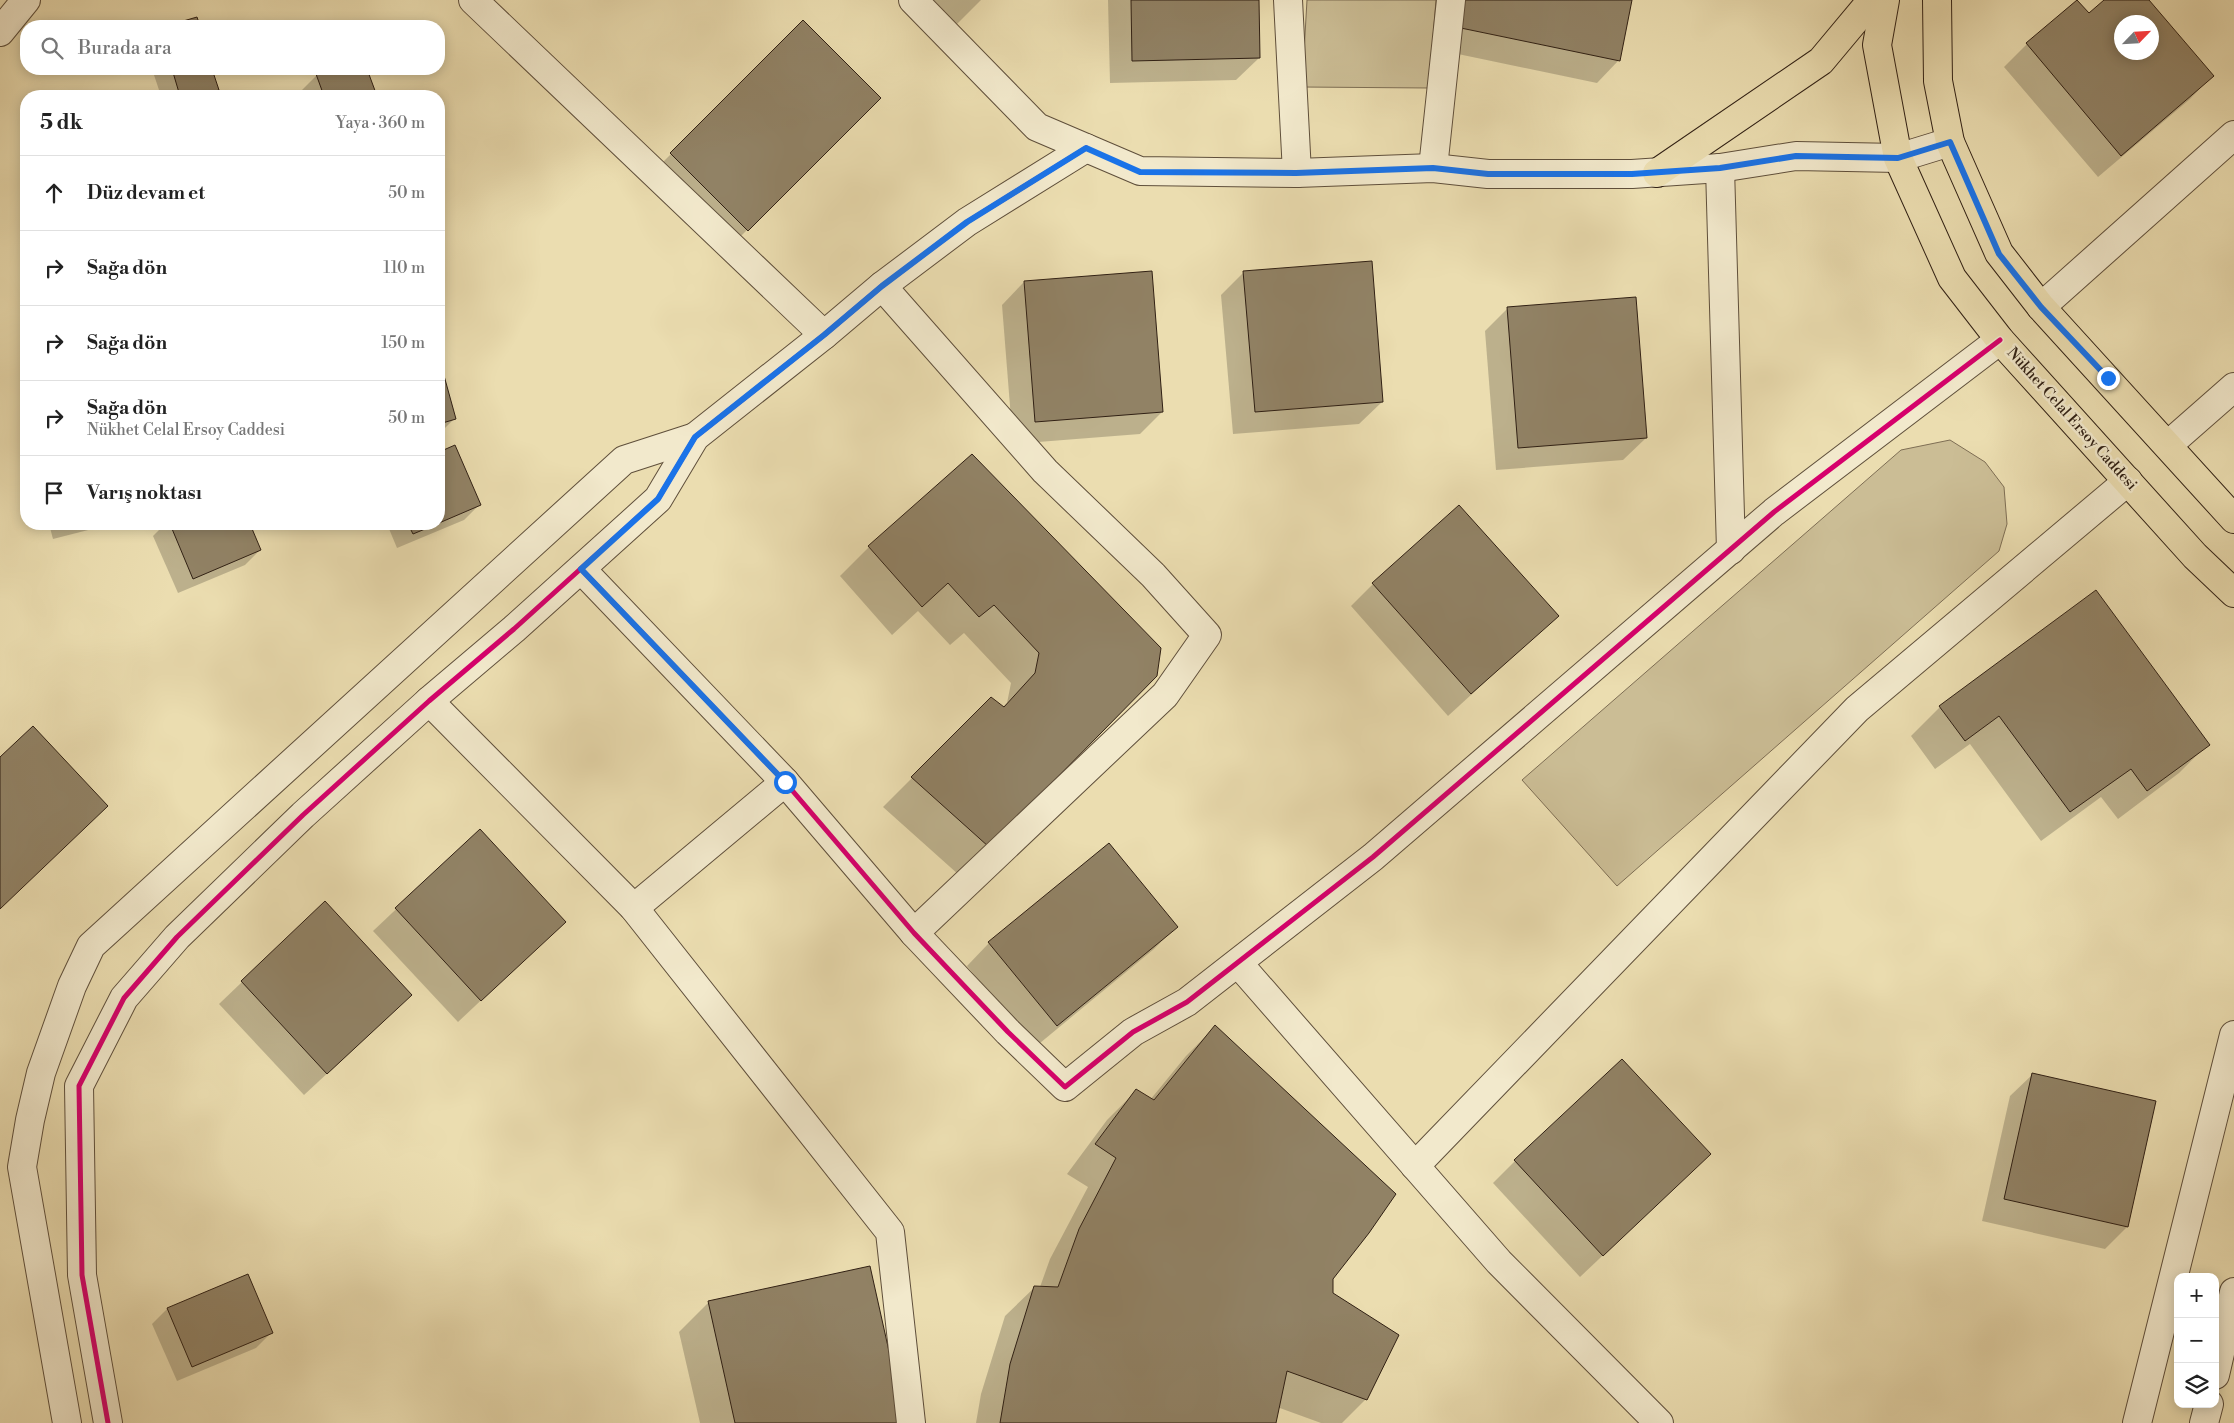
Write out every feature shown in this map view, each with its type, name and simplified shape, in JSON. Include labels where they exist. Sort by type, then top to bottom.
[{"type":"main road","points":[[1657,173],[1821,61],[1872,0]]},
{"type":"main road","name":"Nükhet Celal Ersoy Caddesi","points":[[1885,0],[1876,45],[1898,158],[1952,278],[2000,340],[2195,556],[2234,593]]},
{"type":"main road","points":[[1937,0],[1938,81],[1950,142],[1999,254],[2041,307],[2234,519]]},
{"type":"street","points":[[0,32],[26,0]]},
{"type":"street","points":[[473,0],[824,335]]},
{"type":"street","points":[[913,0],[1037,127],[1140,172],[1296,173],[1433,168],[1488,174],[1657,173],[1720,168],[1796,156],[1898,158],[1950,142]]},
{"type":"street","points":[[1288,0],[1296,173]]},
{"type":"street","points":[[1433,168],[1451,0]]},
{"type":"street","points":[[2041,307],[2234,135]]},
{"type":"street","points":[[67,1423],[22,1167],[41,1073],[69,995],[91,946],[624,460],[695,437],[824,335],[882,286],[967,222],[1086,148]]},
{"type":"street","points":[[1720,168],[1731,550]]},
{"type":"street","points":[[882,286],[1045,471],[1153,575],[1207,635],[1165,695],[914,933]]},
{"type":"street","points":[[581,569],[785,782],[914,933],[1008,1032],[1065,1087],[1133,1032],[1187,1002],[1373,856],[1774,512],[2000,340]]},
{"type":"street","points":[[2168,446],[2234,387]]},
{"type":"street","points":[[108,1423],[82,1275],[79,1086],[124,998],[177,937],[303,815],[658,499],[695,437]]},
{"type":"street","points":[[1415,1166],[1857,708],[2128,481]]},
{"type":"street","points":[[429,701],[634,908],[890,1232],[910,1423]]},
{"type":"street","points":[[634,908],[785,782]]},
{"type":"street","points":[[1238,963],[1499,1262],[1659,1423]]},
{"type":"street","points":[[2136,1423],[2234,1035]]},
{"type":"street","points":[[2218,1363],[2231,1320],[2234,1292]]},
{"type":"street","points":[[2204,1423],[2208,1408]]},
{"type":"shaded area","points":[[1307,0],[1436,0],[1429,88],[1302,87]]},
{"type":"shaded area","points":[[1950,440],[1985,462],[2004,487],[2007,524],[1999,551],[1617,886],[1522,780],[1901,450]]},
{"type":"building","points":[[1131,0],[1259,0],[1260,58],[1132,61]]},
{"type":"building","points":[[1461,0],[1632,0],[1620,61],[1456,27]]},
{"type":"building","points":[[2077,0],[2089,13],[2104,0],[2149,0],[2214,76],[2121,156],[2026,43]]},
{"type":"building","points":[[197,17],[198,20],[187,20]]},
{"type":"building","points":[[803,20],[881,98],[748,231],[670,153]]},
{"type":"building","points":[[174,75],[214,75],[219,90],[178,90]]},
{"type":"building","points":[[316,75],[369,75],[375,90],[322,90]]},
{"type":"building","points":[[1372,261],[1383,402],[1255,412],[1243,271]]},
{"type":"building","points":[[1152,271],[1163,412],[1035,422],[1024,281]]},
{"type":"building","points":[[1636,297],[1647,438],[1518,448],[1507,307]]},
{"type":"building","points":[[445,379],[456,419],[445,422]]},
{"type":"building","points":[[455,445],[481,505],[445,520],[445,449]]},
{"type":"building","points":[[972,454],[1161,648],[1157,676],[989,847],[911,777],[991,697],[1004,707],[1035,673],[1039,653],[994,605],[979,617],[948,583],[922,607],[868,546]]},
{"type":"building","points":[[1459,505],[1559,616],[1471,694],[1372,583]]},
{"type":"building","points":[[173,530],[253,530],[261,550],[193,579]]},
{"type":"building","points":[[411,530],[423,530],[413,534]]},
{"type":"building","points":[[2096,590],[2210,745],[2147,791],[2131,769],[2070,812],[1999,716],[1965,741],[1939,706]]},
{"type":"building","points":[[33,726],[108,806],[0,909],[0,757]]},
{"type":"building","points":[[480,829],[566,922],[481,1001],[395,908]]},
{"type":"building","points":[[1109,843],[1178,927],[1057,1026],[988,942]]},
{"type":"building","points":[[325,901],[412,995],[327,1074],[241,981]]},
{"type":"building","points":[[1215,1025],[1396,1194],[1369,1233],[1333,1279],[1333,1293],[1399,1335],[1367,1400],[1287,1371],[1276,1423],[1000,1423],[1010,1364],[1034,1286],[1058,1287],[1079,1229],[1116,1158],[1095,1144],[1136,1089],[1154,1100]]},
{"type":"building","points":[[1622,1059],[1711,1154],[1603,1256],[1514,1160]]},
{"type":"building","points":[[2032,1073],[2156,1101],[2128,1227],[2004,1199]]},
{"type":"building","points":[[870,1266],[905,1423],[735,1423],[708,1301]]},
{"type":"building","points":[[248,1274],[273,1333],[192,1367],[167,1308]]},
{"type":"cycle path","points":[[108,1423],[82,1275],[79,1086],[124,998],[177,937],[303,815],[658,499],[695,437],[824,335],[882,286],[967,222],[1086,148]]},
{"type":"cycle path","points":[[581,569],[785,782],[914,933],[1008,1032],[1065,1087],[1133,1032],[1187,1002],[1373,857],[1774,512],[2000,340]]},
{"type":"route","points":[[785,782],[581,569],[658,499],[695,437],[824,335],[882,286],[967,222],[1086,148],[1140,172],[1296,173],[1433,168],[1488,174],[1632,174],[1720,168],[1796,156],[1898,158],[1950,142],[1999,254],[2041,307],[2108,378]]}]
